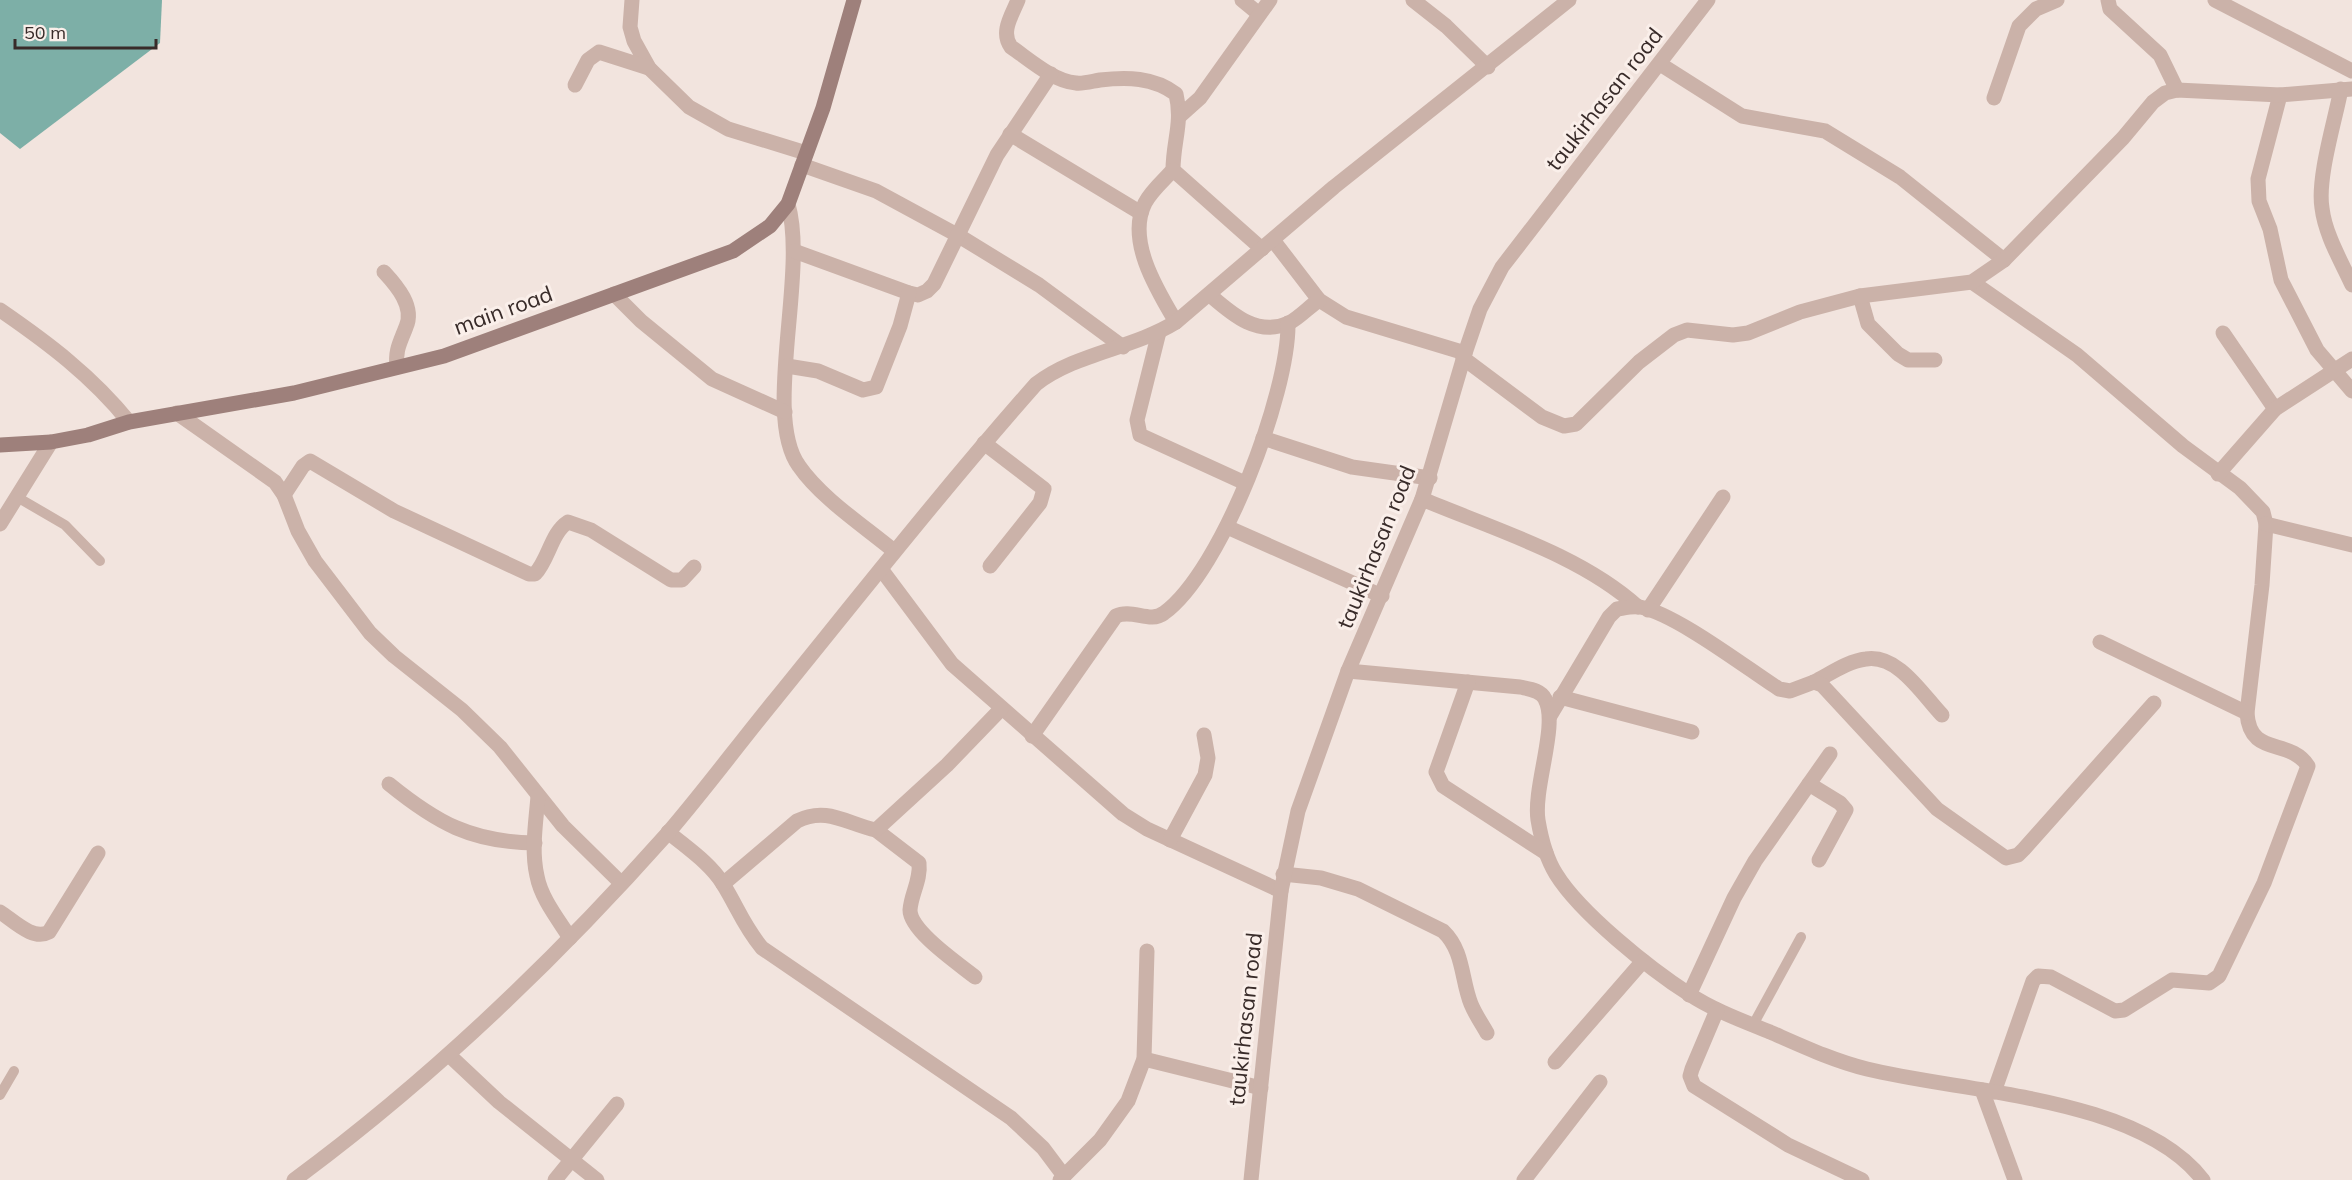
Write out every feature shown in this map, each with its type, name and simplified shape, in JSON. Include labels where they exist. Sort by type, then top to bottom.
[{"type":"main road","name":"main road","points":[[0,445],[51,442],[87,435],[129,422],[294,393],[444,356],[733,251],[770,226],[788,204],[823,108],[854,0]]},
{"type":"street","points":[[632,0],[630,27],[634,41],[649,68],[689,107],[708,120],[728,129],[876,191],[959,236],[1039,285],[1123,347]]},
{"type":"street","points":[[1018,0],[1006,30],[1006,41],[1011,47],[1051,74],[1076,83],[1117,78],[1139,79],[1164,85],[1176,94],[1181,115],[1173,154],[1173,170],[1146,201],[1141,213],[1139,236],[1155,286],[1176,322]]},
{"type":"street","points":[[1242,0],[1259,14]]},
{"type":"street","points":[[1181,115],[1200,98],[1270,0]]},
{"type":"street","points":[[1413,0],[1446,26],[1488,67]]},
{"type":"street","points":[[294,1180],[357,1134],[474,1034],[570,938],[668,832],[894,551],[1036,384],[1055,369],[1123,347],[1176,322],[1334,188],[1569,0]]},
{"type":"street","name":"taukirhasan road","points":[[1251,1180],[1283,874],[1298,811],[1348,671],[1382,596],[1430,478],[1464,356],[1480,309],[1502,267],[1708,0]]},
{"type":"street","points":[[1994,98],[2019,26],[2036,9],[2057,0]]},
{"type":"street","points":[[2108,0],[2110,9],[2160,55],[2177,90]]},
{"type":"street","points":[[2215,0],[2352,71]]},
{"type":"street","points":[[574,85],[588,60],[599,52],[649,68]]},
{"type":"street","points":[[1660,64],[1742,116],[1825,131],[1900,177],[2004,260]]},
{"type":"street","points":[[795,251],[909,293],[918,295],[934,284],[997,155],[1051,74]]},
{"type":"street","points":[[1173,170],[1268,245],[1319,300],[1346,317],[1464,356],[1542,417],[1564,426],[1575,424],[1639,362],[1674,335],[1688,330],[1733,335],[1748,333],[1800,312],[1860,296],[1972,282],[2004,260],[2123,138],[2153,102],[2165,93],[2177,90],[2280,94],[2346,89],[2321,190],[2322,208],[2334,247],[2352,285]]},
{"type":"street","points":[[2280,94],[2258,179],[2259,201],[2271,229],[2276,265],[2281,280],[2317,350],[2333,372],[2352,391]]},
{"type":"street","points":[[1010,134],[1141,213]]},
{"type":"street","points":[[788,204],[795,251],[785,412],[790,449],[799,466],[819,488],[894,551]]},
{"type":"street","points":[[384,272],[399,288],[407,308],[408,324],[396,345],[397,368]]},
{"type":"street","points":[[1972,282],[2077,355],[2182,446],[2240,488],[2263,512],[2266,524],[2247,713],[2248,728],[2256,740],[2302,757],[2308,766],[2264,883],[2219,976],[2209,983],[2172,980],[2124,1010],[2115,1011],[2051,977],[2038,976],[2033,981],[1988,1091],[2015,1180]]},
{"type":"street","points":[[787,366],[818,371],[863,390],[876,387],[900,326],[909,293]]},
{"type":"street","points":[[614,294],[641,321],[712,379],[785,412]]},
{"type":"street","points":[[1210,295],[1237,318],[1254,326],[1288,323],[1319,300]]},
{"type":"street","points":[[1860,296],[1868,324],[1898,354],[1908,360],[1935,360]]},
{"type":"street","points":[[0,310],[52,346],[102,388],[129,422]]},
{"type":"street","points":[[1032,736],[1116,616],[1125,612],[1152,617],[1163,614],[1195,580],[1215,551],[1263,438],[1282,379],[1288,345],[1288,323]]},
{"type":"street","points":[[1159,332],[1137,420],[1140,435],[1245,483]]},
{"type":"street","points":[[2223,333],[2275,409]]},
{"type":"street","points":[[2218,474],[2275,409],[2352,359]]},
{"type":"street","points":[[177,413],[274,482],[284,495],[298,531],[315,561],[370,633],[394,656],[462,710],[500,747],[563,826],[621,883]]},
{"type":"street","points":[[1263,438],[1352,467],[1430,478]]},
{"type":"street","points":[[0,524],[51,442]]},
{"type":"street","points":[[984,443],[1044,489],[1040,503],[990,566]]},
{"type":"street","points":[[284,495],[303,466],[310,461],[394,511],[528,574],[535,574],[542,567],[560,526],[568,522],[591,530],[671,580],[682,580],[694,567]]},
{"type":"street","points":[[1643,608],[1723,496]]},
{"type":"street","points":[[1422,499],[1587,569],[1614,585],[1643,608],[1692,632],[1779,689],[1790,691],[1858,661],[1879,659],[1901,671],[1942,715]]},
{"type":"street","points":[[2266,524],[2352,545]]},
{"type":"street","points":[[1227,527],[1382,596]]},
{"type":"street","points":[[881,569],[952,664],[1123,814],[1170,840],[1281,891]]},
{"type":"street","points":[[1643,608],[1617,609],[1609,618],[1550,716],[1539,786],[1538,819],[1546,853],[1556,874],[1578,902],[1643,961],[1689,995],[1717,1010],[1826,1056],[1867,1069],[1988,1091],[2092,1114],[2143,1133],[2165,1145],[2195,1170],[2203,1180]]},
{"type":"street","points":[[2100,642],[2247,713]]},
{"type":"street","points":[[1348,671],[1520,687],[1538,692],[1545,697],[1550,716]]},
{"type":"street","points":[[1468,682],[1436,772],[1443,786],[1546,853]]},
{"type":"street","points":[[1814,682],[1822,685],[1937,809],[2006,858],[2018,855],[2024,849],[2154,703]]},
{"type":"street","points":[[1560,697],[1692,732]]},
{"type":"street","points":[[876,830],[947,765],[1001,709]]},
{"type":"street","points":[[1170,840],[1205,775],[1208,758],[1204,735]]},
{"type":"street","points":[[1689,995],[1734,898],[1755,861],[1830,754]]},
{"type":"street","points":[[389,784],[434,819],[457,829],[507,842],[535,843]]},
{"type":"street","points":[[1809,784],[1840,803],[1846,810],[1820,860]]},
{"type":"street","points":[[538,796],[535,843],[537,877],[548,903],[570,938]]},
{"type":"street","points":[[723,884],[796,821],[810,814],[838,816],[876,830],[919,863],[919,876],[910,909],[914,923],[975,977]]},
{"type":"street","points":[[668,832],[712,871],[723,884],[745,927],[762,948],[1011,1118],[1043,1148],[1062,1178],[1100,1140],[1128,1101],[1144,1059],[1147,951]]},
{"type":"street","points":[[0,912],[35,935],[43,936],[50,932],[98,853]]},
{"type":"street","points":[[1283,874],[1321,878],[1358,889],[1443,931],[1458,951],[1471,1004],[1487,1033]]},
{"type":"street","points":[[1555,1062],[1581,1029],[1643,961]]},
{"type":"street","points":[[1717,1010],[1692,1069],[1690,1076],[1694,1086],[1788,1145],[1862,1180]]},
{"type":"street","points":[[449,1055],[499,1102],[597,1180]]},
{"type":"street","points":[[1144,1059],[1261,1088]]},
{"type":"street","points":[[1524,1180],[1600,1082]]},
{"type":"street","points":[[555,1180],[617,1104]]},
{"type":"lane","points":[[16,497],[65,525],[100,561]]},
{"type":"lane","points":[[1754,1025],[1801,937]]},
{"type":"lane","points":[[0,1095],[14,1071]]},
{"type":"water","points":[[0,0],[162,0],[160,43],[20,149],[0,133]]}]
